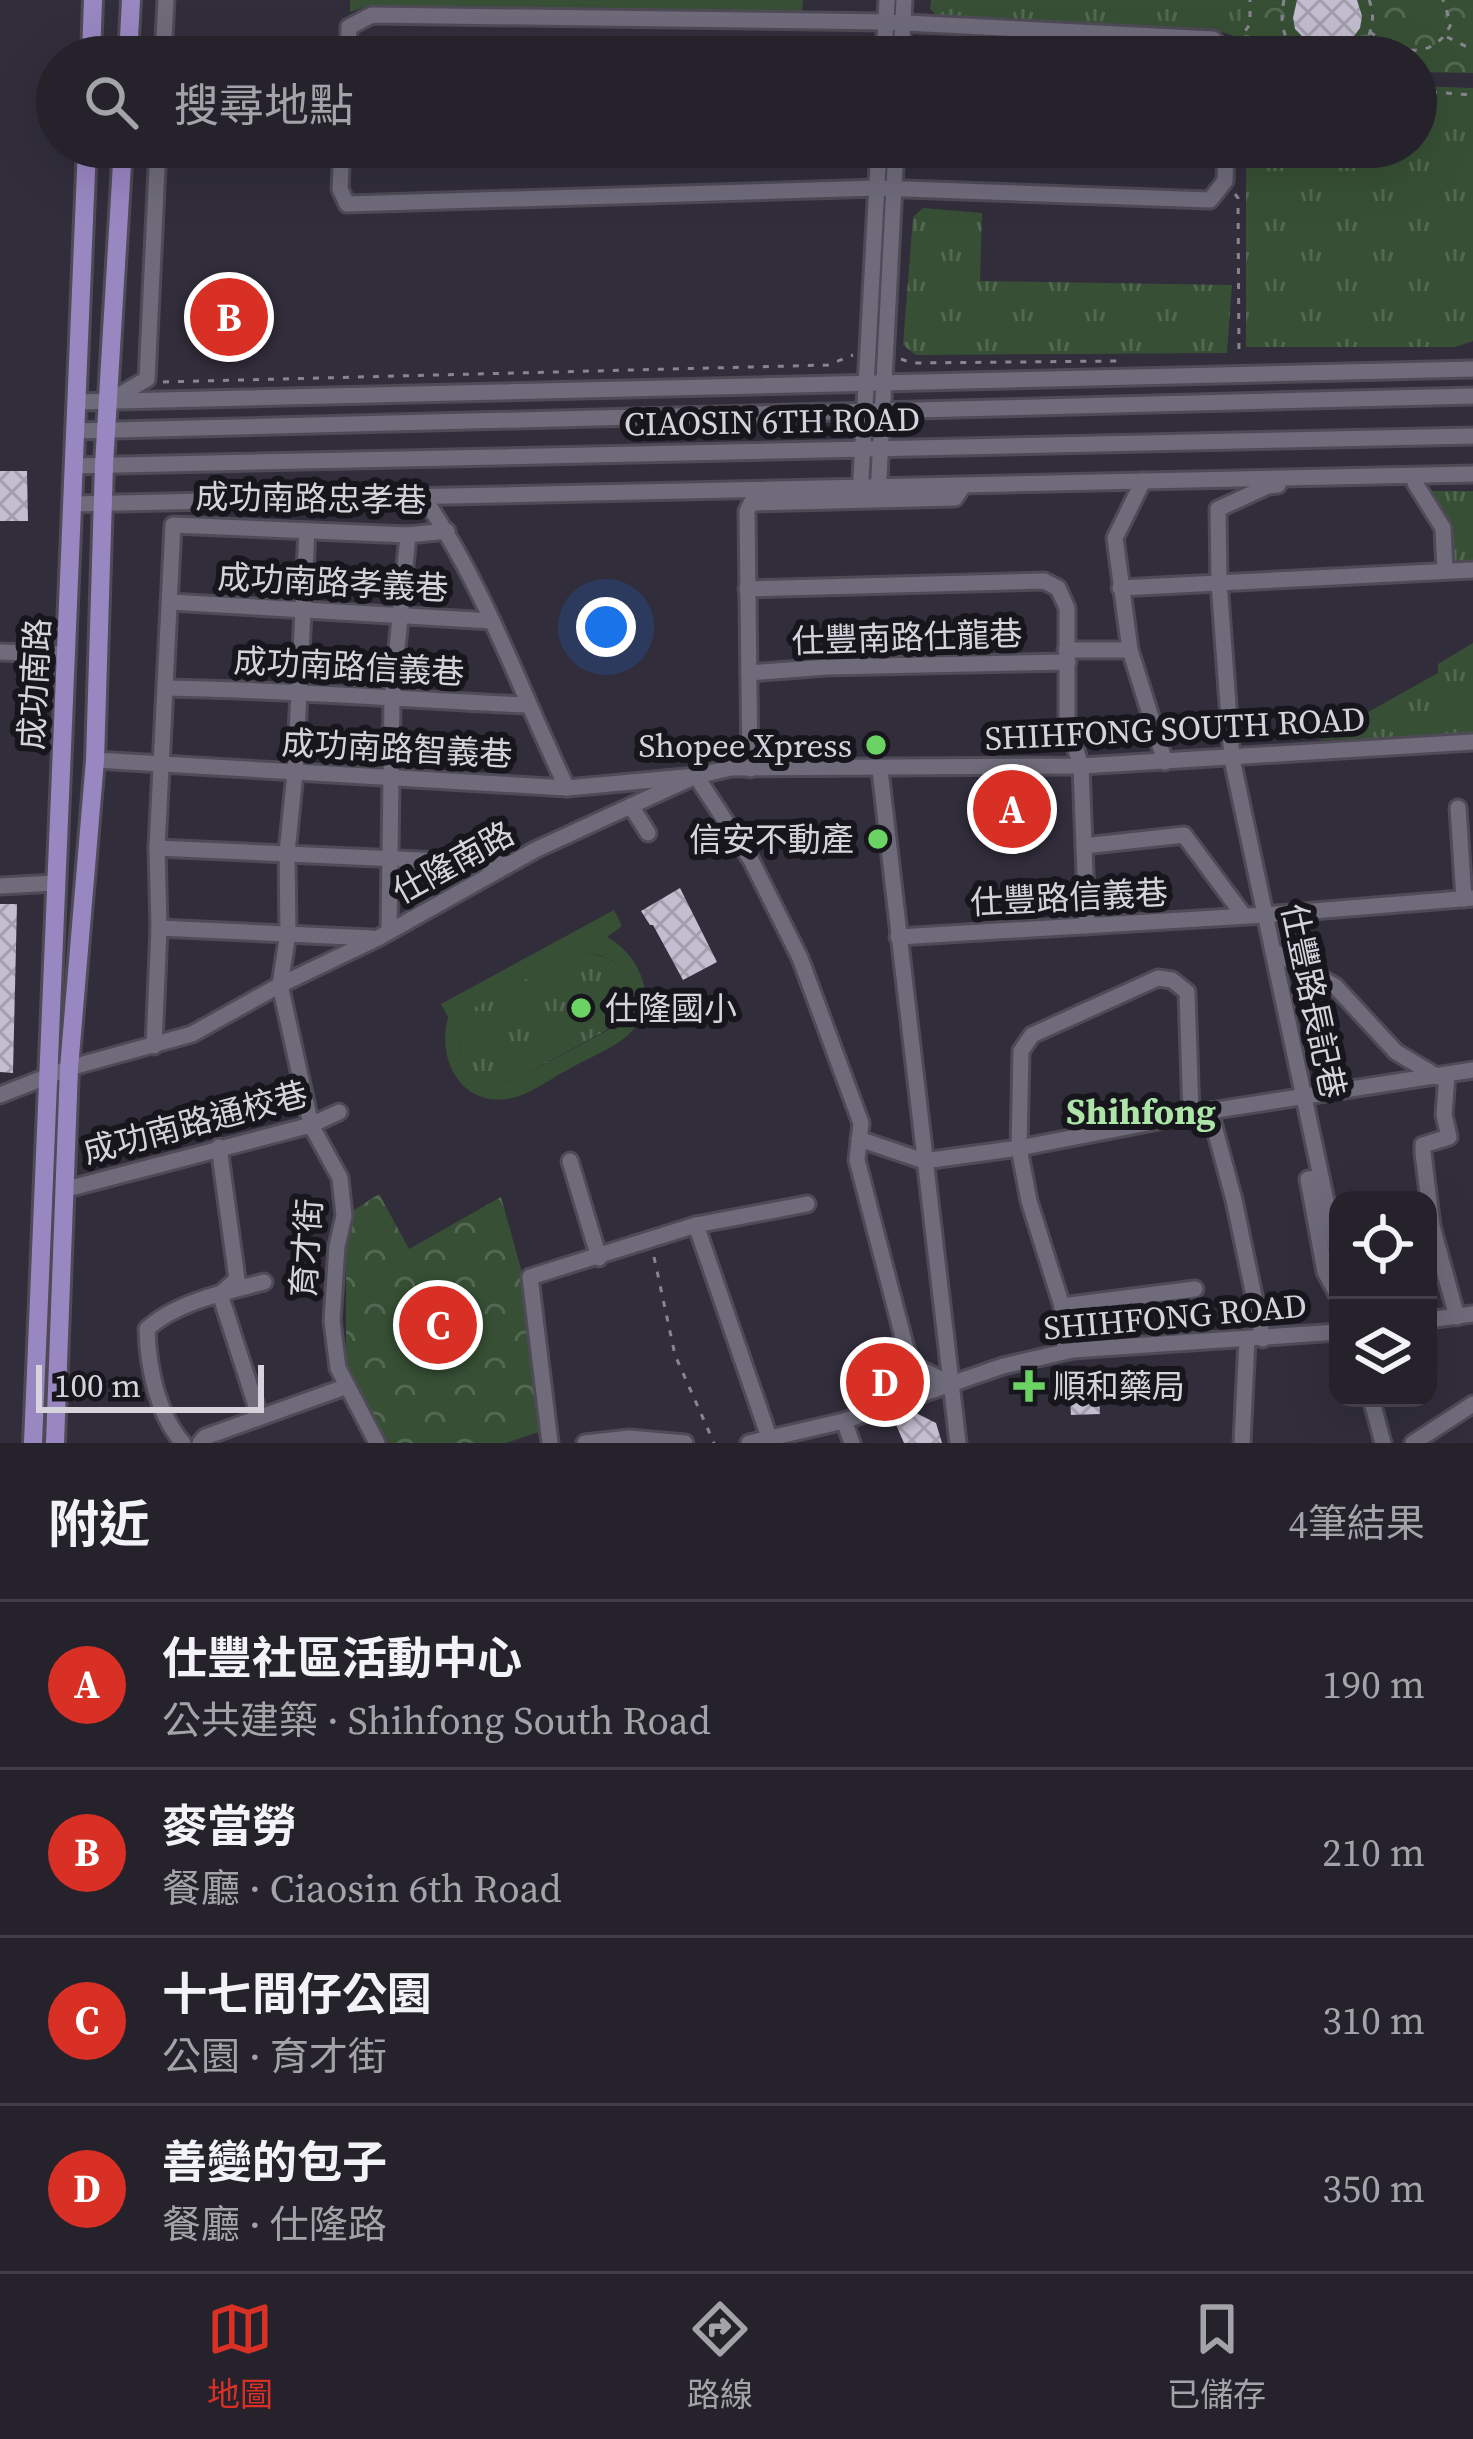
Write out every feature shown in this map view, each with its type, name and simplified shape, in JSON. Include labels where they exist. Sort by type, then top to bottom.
[{"type":"main road","points":[[92,36],[93,0]]},
{"type":"main road","points":[[129,36],[131,0]]},
{"type":"main road","name":"成功南路","points":[[33,1443],[86,168]]},
{"type":"main road","name":"成功南路","points":[[55,1443],[69,1068],[94,760],[104,465],[122,168]]},
{"type":"street","points":[[164,36],[166,0]]},
{"type":"street","points":[[887,0],[897,36]]},
{"type":"street","points":[[890,36],[904,0]]},
{"type":"street","points":[[349,36],[350,28],[372,15],[894,23],[1153,36]]},
{"type":"street","points":[[108,402],[147,379],[157,168]]},
{"type":"street","points":[[341,168],[340,189],[347,204],[885,188],[1210,200],[1225,181],[1225,168]]},
{"type":"street","points":[[869,494],[885,188],[882,168]]},
{"type":"street","points":[[885,188],[890,168]]},
{"type":"street","name":"CIAOSIN 6TH ROAD","points":[[76,402],[1473,369]]},
{"type":"street","name":"CIAOSIN 6TH ROAD","points":[[74,431],[1473,396]]},
{"type":"street","name":"CIAOSIN 6TH ROAD","points":[[73,466],[1473,436]]},
{"type":"street","points":[[751,769],[746,511],[752,503],[869,494],[955,498],[962,486],[1473,474]]},
{"type":"street","points":[[1143,482],[1115,538],[1130,650],[1165,762]]},
{"type":"street","points":[[1415,483],[1473,483]]},
{"type":"street","points":[[1415,483],[1443,528],[1445,572]]},
{"type":"street","name":"仕豐路長記巷","points":[[1329,1215],[1232,759],[1218,509],[1268,486],[1415,483]]},
{"type":"street","name":"CIAOSIN 6TH ROAD","points":[[73,504],[423,496],[869,494]]},
{"type":"street","points":[[423,496],[447,531],[493,621],[567,788]]},
{"type":"street","name":"成功南路忠孝巷","points":[[170,602],[173,525],[408,535],[447,531]]},
{"type":"street","points":[[280,985],[288,933],[287,853],[307,530]]},
{"type":"street","points":[[159,928],[384,935],[391,860],[392,700],[408,535]]},
{"type":"street","points":[[1120,588],[1473,570]]},
{"type":"street","points":[[747,589],[1044,580],[1058,588],[1067,608],[1067,721],[1081,766],[1087,926]]},
{"type":"street","points":[[154,1046],[157,848],[170,602]]},
{"type":"street","name":"成功南路孝義巷","points":[[170,602],[493,621]]},
{"type":"street","name":"仕豐南路仕龍巷","points":[[749,673],[1130,650]]},
{"type":"street","points":[[0,652],[64,654]]},
{"type":"street","name":"成功南路信義巷","points":[[168,688],[298,690],[392,700],[527,705]]},
{"type":"street","name":"SHIHFONG SOUTH ROAD","points":[[880,770],[1232,759],[1473,742]]},
{"type":"street","name":"成功南路智義巷","points":[[94,760],[567,788],[696,776]]},
{"type":"street","name":"仕隆南路","points":[[0,1095],[46,1075],[192,1034],[512,864],[696,776],[731,768],[880,770]]},
{"type":"street","points":[[880,770],[958,1443]]},
{"type":"street","points":[[696,776],[751,860],[800,958],[861,1123],[857,1160],[910,1364],[950,1383]]},
{"type":"street","points":[[631,806],[648,833]]},
{"type":"street","points":[[1458,808],[1468,898]]},
{"type":"street","name":"仕豐路信義巷","points":[[1084,846],[1184,835],[1244,916]]},
{"type":"street","points":[[157,848],[512,864]]},
{"type":"street","points":[[0,886],[56,883]]},
{"type":"street","name":"仕豐路信義巷","points":[[898,937],[1468,898]]},
{"type":"street","points":[[1273,952],[1335,986],[1396,1052],[1443,1076]]},
{"type":"street","points":[[1065,1351],[1061,1306],[1029,1202],[1019,1148],[1021,1051],[1032,1035],[1158,978],[1172,980],[1187,992],[1191,1115]]},
{"type":"street","name":"育才街","points":[[280,985],[311,1125],[340,1178],[344,1216],[332,1321],[338,1367],[377,1443]]},
{"type":"street","points":[[859,1139],[924,1161],[1473,1070]]},
{"type":"street","points":[[1443,1076],[1449,1138],[1424,1145],[1424,1153],[1432,1226],[1465,1315]]},
{"type":"street","points":[[1210,1111],[1234,1200],[1255,1340],[1242,1443]]},
{"type":"street","name":"成功南路通校巷","points":[[67,1189],[311,1125],[339,1112]]},
{"type":"street","points":[[219,1147],[237,1279],[220,1294]]},
{"type":"street","points":[[570,1162],[599,1258]]},
{"type":"street","points":[[1321,1178],[1308,1180],[1329,1279]]},
{"type":"street","points":[[550,1443],[530,1277],[696,1225],[807,1204]]},
{"type":"street","points":[[696,1225],[770,1440]]},
{"type":"street","points":[[183,1443],[161,1404],[146,1329],[158,1319],[220,1294],[264,1282]]},
{"type":"street","points":[[1061,1306],[1195,1289]]},
{"type":"street","points":[[220,1294],[259,1415]]},
{"type":"street","name":"SHIHFONG ROAD","points":[[749,1443],[844,1420],[950,1383],[1065,1351],[1329,1333]]},
{"type":"street","points":[[200,1443],[259,1415],[346,1387]]},
{"type":"street","points":[[1414,1443],[1473,1404]]},
{"type":"street","points":[[1373,1407],[1383,1443]]},
{"type":"street","points":[[844,1420],[852,1443]]},
{"type":"street","points":[[585,1443],[629,1438],[685,1443]]},
{"type":"path","points":[[1242,36],[1250,24],[1250,0]]},
{"type":"path","points":[[1284,0],[1281,25],[1285,36]]},
{"type":"path","points":[[1367,36],[1370,0]]},
{"type":"path","points":[[1437,40],[1445,36],[1450,24],[1443,0]]},
{"type":"path","points":[[1370,32],[1376,36]]},
{"type":"path","points":[[1445,36],[1473,50]]},
{"type":"path","points":[[1437,93],[1473,95]]},
{"type":"path","points":[[1225,181],[1238,198],[1239,359]]},
{"type":"path","points":[[156,382],[828,365],[847,357]]},
{"type":"path","points":[[650,1241],[675,1355],[714,1443]]},
{"type":"green space","points":[[350,0],[803,0],[802,12],[369,6],[350,12]]},
{"type":"green space","points":[[931,0],[1244,0],[1244,36],[1210,29],[939,18],[930,9]]},
{"type":"green space","points":[[1244,0],[1473,0],[1473,73],[1437,72],[1437,36],[1244,36]]},
{"type":"green space","points":[[1437,87],[1473,88],[1473,341],[1455,347],[1246,347],[1246,168],[1437,168]]},
{"type":"green space","points":[[923,208],[982,213],[980,281],[1232,285],[1227,353],[916,355],[903,345],[913,217]]},
{"type":"green space","points":[[1431,491],[1473,491],[1473,564],[1453,565],[1453,528]]},
{"type":"green space","points":[[1473,643],[1473,735],[1318,740],[1438,673],[1438,664]]},
{"type":"green space","points":[[614,910],[622,926],[607,937],[630,956],[645,997],[638,1024],[621,1041],[522,1095],[503,1099],[486,1098],[460,1082],[446,1053],[448,1017],[441,1004]],"holes":[[[574,953],[612,960],[627,982],[631,993],[614,1027],[513,1081],[491,1083],[465,1064],[459,1047],[466,1012]]]},
{"type":"green space","points":[[574,953],[604,957],[623,973],[631,993],[614,1026],[513,1081],[491,1083],[465,1064],[459,1047],[465,1012]]},
{"type":"green space","points":[[379,1194],[409,1249],[501,1197],[524,1280],[542,1431],[506,1443],[388,1443],[346,1370],[346,1240],[351,1212]]},
{"type":"building","points":[[1297,0],[1357,0],[1362,16],[1354,36],[1302,36],[1293,18]]},
{"type":"building","points":[[198,297],[261,300],[260,336],[196,333]]},
{"type":"building","points":[[0,471],[27,471],[28,521],[0,521]]},
{"type":"building","points":[[1026,779],[1029,837],[998,839],[995,780]]},
{"type":"building","points":[[680,888],[717,962],[683,980],[641,911]]},
{"type":"building","points":[[0,904],[17,904],[13,1073],[0,1072]]},
{"type":"building","points":[[1097,1369],[1100,1414],[1071,1415],[1068,1370]]},
{"type":"building","points":[[916,1413],[936,1423],[942,1443],[904,1443],[894,1420]]},
{"type":"place","name":"麥當勞","points":[[229,317]]},
{"type":"place","name":"Shopee Xpress","points":[[876,745]]},
{"type":"place","name":"仕豐社區活動中心","points":[[1012,809]]},
{"type":"place","name":"信安不動產","points":[[878,839]]},
{"type":"place","name":"仕隆國小","points":[[581,1008]]},
{"type":"place","name":"十七間仔公園","points":[[438,1325]]},
{"type":"place","name":"善變的包子","points":[[885,1382]]},
{"type":"place","name":"順和藥局","points":[[1029,1386]]},
{"type":"district","name":"Shihfong","points":[[1141,1111]]}]
